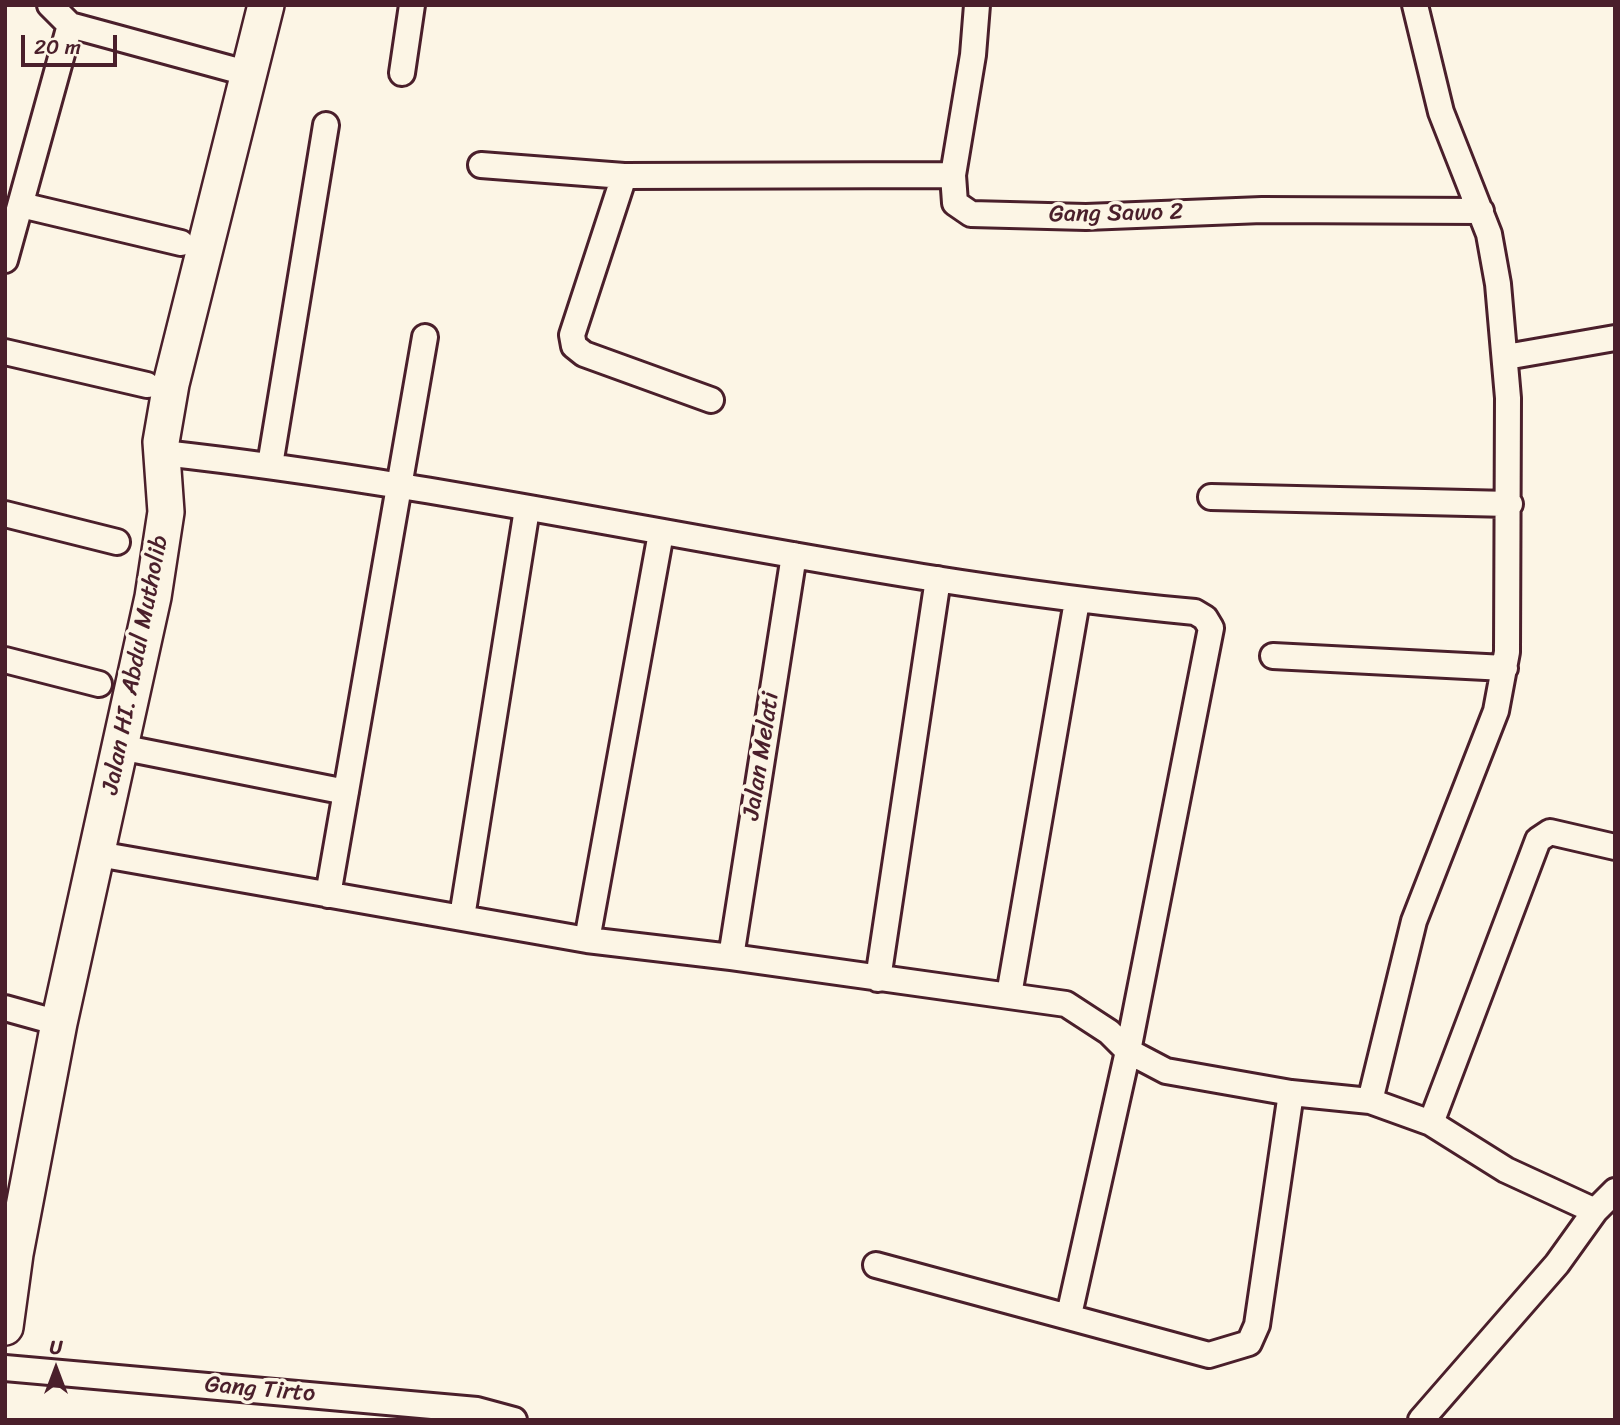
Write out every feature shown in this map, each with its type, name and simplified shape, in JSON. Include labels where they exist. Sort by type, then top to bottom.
[{"type":"street","points":[[50,5],[70,25],[250,74]]},
{"type":"street","name":"Jalan HI. Abdul Mutholib","points":[[5,1327],[10,1253],[153,597],[166,512],[161,442],[171,384],[265,5]]},
{"type":"street","points":[[402,73],[412,5]]},
{"type":"street","name":"Gang Sawo 2","points":[[976,5],[973,55],[953,175],[955,203],[959,209],[971,214],[1086,217],[1262,210],[1482,211]]},
{"type":"street","points":[[1370,1101],[1414,921],[1496,711],[1505,668],[1510,504],[1506,357],[1498,284],[1482,211],[1441,112],[1415,5]]},
{"type":"street","points":[[5,260],[70,25]]},
{"type":"street","points":[[270,465],[326,125]]},
{"type":"street","points":[[481,165],[624,176],[953,175]]},
{"type":"street","points":[[624,176],[583,291],[572,335],[574,346],[584,354],[711,400]]},
{"type":"street","points":[[21,205],[181,243]]},
{"type":"street","points":[[328,895],[425,337]]},
{"type":"street","points":[[1506,357],[1615,338]]},
{"type":"street","points":[[5,352],[147,386]]},
{"type":"street","points":[[163,453],[270,465],[938,579],[1077,601],[1195,612],[1205,618],[1211,628],[1128,1051],[1069,1315]]},
{"type":"street","points":[[1210,497],[1510,504]]},
{"type":"street","points":[[462,917],[527,509]]},
{"type":"street","points":[[5,514],[117,541]]},
{"type":"street","points":[[587,940],[661,533]]},
{"type":"street","name":"Jalan Melati","points":[[731,957],[794,555]]},
{"type":"street","points":[[878,979],[938,579]]},
{"type":"street","points":[[1009,995],[1077,601]]},
{"type":"street","points":[[1273,656],[1505,668]]},
{"type":"street","points":[[5,660],[99,684]]},
{"type":"street","points":[[120,747],[346,792]]},
{"type":"street","points":[[1431,1123],[1538,840],[1550,832],[1615,848]]},
{"type":"street","points":[[97,854],[587,940],[731,957],[1066,1004],[1109,1032],[1128,1051],[1166,1071],[1291,1093],[1370,1101],[1431,1123],[1506,1170],[1595,1211]]},
{"type":"street","points":[[5,1008],[59,1024]]},
{"type":"street","points":[[876,1265],[1209,1355],[1249,1343],[1257,1325],[1291,1093]]},
{"type":"street","points":[[1422,1420],[1557,1264],[1595,1211],[1615,1191]]},
{"type":"street","name":"Gang Tirto","points":[[5,1368],[477,1410],[514,1420]]}]
